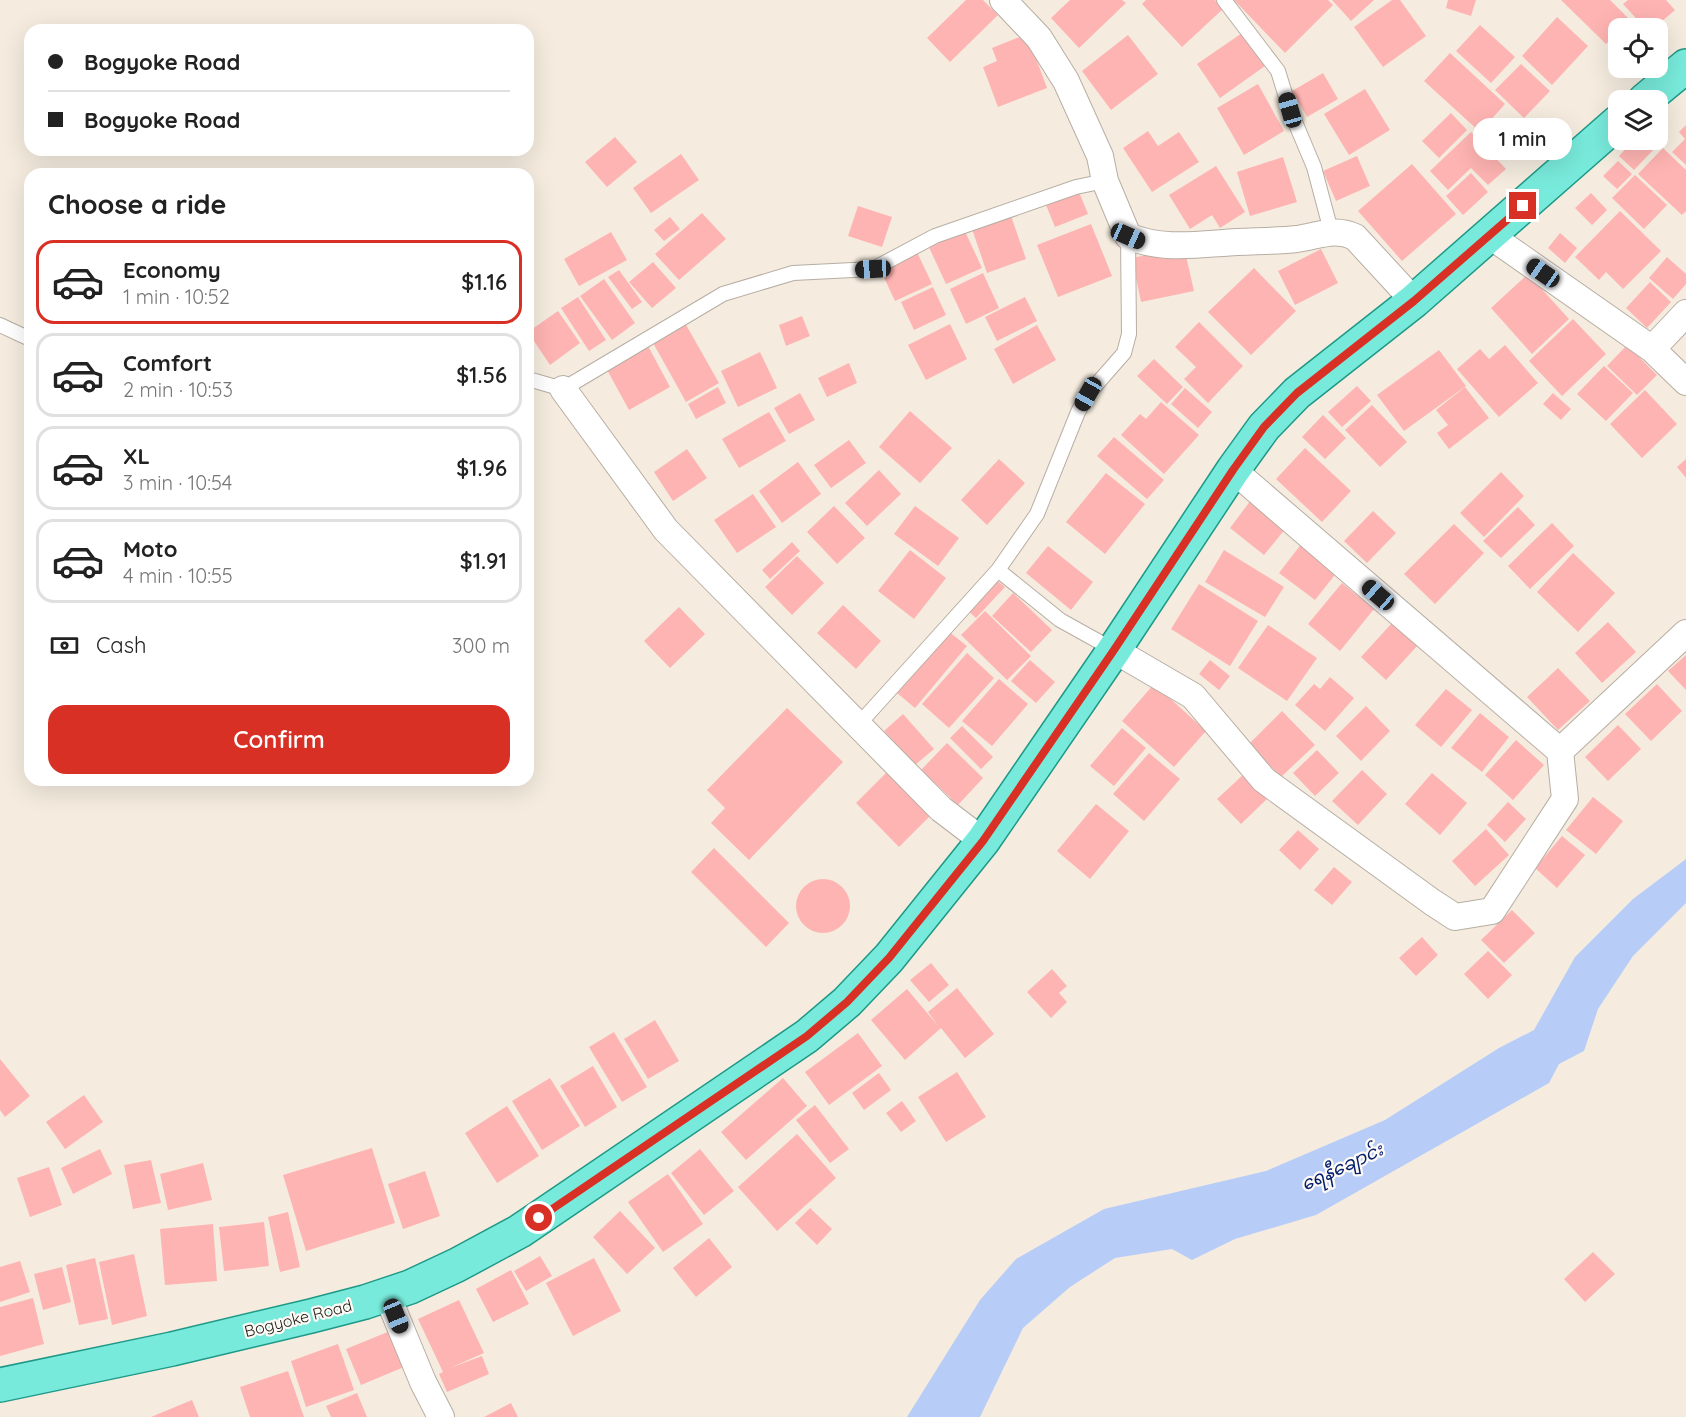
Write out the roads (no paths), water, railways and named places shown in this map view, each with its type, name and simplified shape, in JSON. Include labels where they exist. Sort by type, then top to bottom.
[{"type":"main road","points":[[1657,90],[1686,66]]},
{"type":"main road","name":"Bogyoke Road","points":[[0,1385],[172,1349],[322,1313],[410,1287],[457,1266],[520,1231],[807,1036],[847,1002],[889,958],[983,841],[1264,427],[1297,393],[1414,301],[1608,131]]},
{"type":"street","points":[[1003,0],[1039,38],[1066,81],[1100,156],[1105,181],[1128,236],[1144,243],[1172,245],[1297,238],[1331,231],[1346,233],[1355,237],[1414,301]]},
{"type":"street","points":[[1489,235],[1652,349],[1686,382]]},
{"type":"street","points":[[1652,349],[1686,313]]},
{"type":"street","points":[[563,389],[666,530],[941,809],[983,841]]},
{"type":"street","points":[[1114,650],[1193,696],[1264,780],[1455,917],[1492,911],[1565,799],[1560,752],[1233,470]]},
{"type":"street","points":[[1560,752],[1686,633]]},
{"type":"street","points":[[387,1295],[423,1382],[441,1417]]},
{"type":"lane","points":[[1224,0],[1278,71],[1290,110],[1314,167],[1331,231]]},
{"type":"lane","points":[[534,381],[563,389],[723,294],[793,273],[873,269],[935,237],[1076,188],[1105,181]]},
{"type":"lane","points":[[859,724],[998,570],[1037,514],[1078,412],[1088,394],[1124,353],[1129,334],[1128,236]]},
{"type":"lane","points":[[0,325],[24,336]]},
{"type":"lane","points":[[998,570],[1060,620],[1114,650]]},
{"type":"water","name":"ရေနီချောင်း","points":[[1686,859],[1686,903],[1633,956],[1598,1009],[1584,1051],[1559,1064],[1549,1083],[1316,1215],[1235,1239],[1192,1260],[1172,1249],[1115,1258],[1070,1287],[1023,1328],[980,1417],[907,1417],[980,1300],[1016,1259],[1104,1209],[1266,1171],[1385,1120],[1499,1048],[1534,1030],[1575,957],[1633,899]]}]
